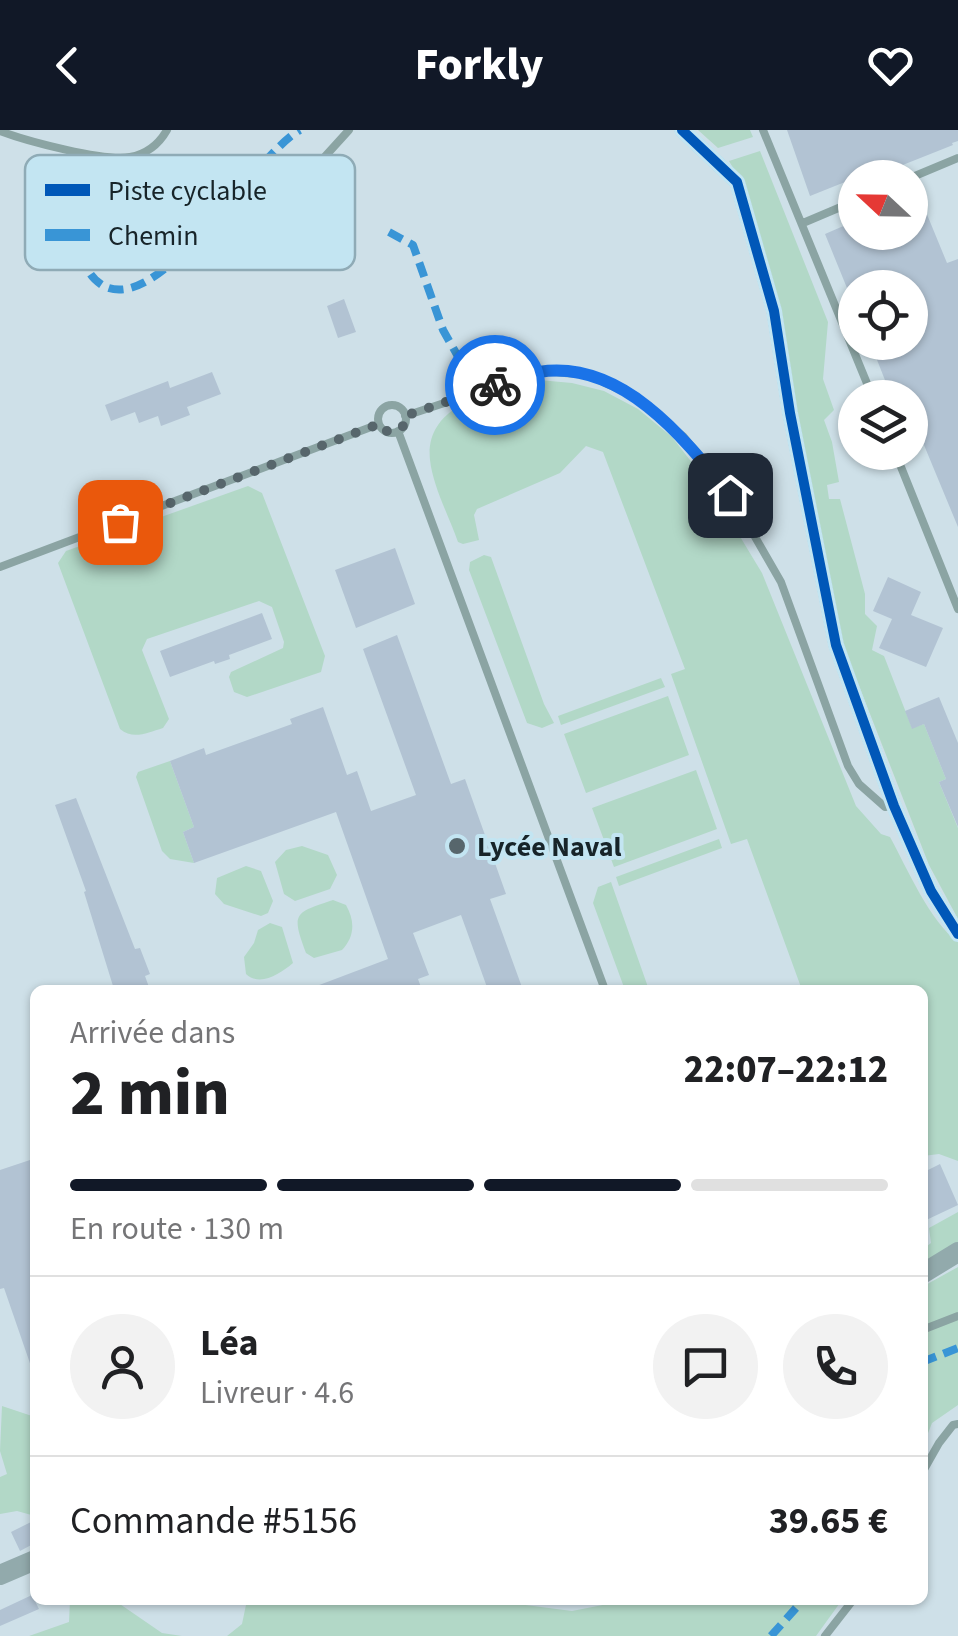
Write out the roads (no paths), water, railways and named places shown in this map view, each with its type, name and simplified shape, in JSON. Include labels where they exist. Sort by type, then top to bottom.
[{"type":"street","points":[[682,130],[737,182],[774,312],[836,644],[894,806],[931,891],[958,934]]},
{"type":"street","points":[[928,1270],[958,1252]]},
{"type":"street","points":[[0,1575],[30,1562]]},
{"type":"lane","points":[[139,155],[154,147],[166,130]]},
{"type":"lane","points":[[326,155],[349,130]]},
{"type":"lane","points":[[764,130],[866,380]]},
{"type":"lane","points":[[0,131],[96,155]]},
{"type":"lane","points":[[928,170],[958,158]]},
{"type":"lane","points":[[803,223],[838,208]]},
{"type":"lane","points":[[405,416],[541,371],[588,374],[634,396],[683,436],[730,495],[781,582],[848,766],[859,784],[884,808],[894,806]]},
{"type":"lane","points":[[388,406],[396,406],[405,416],[398,431],[385,431],[379,424],[380,411],[388,406]]},
{"type":"lane","points":[[0,567],[379,424]]},
{"type":"lane","points":[[398,431],[604,985]]},
{"type":"lane","points":[[902,470],[958,609]]},
{"type":"lane","points":[[928,1328],[958,1316]]},
{"type":"lane","points":[[928,1462],[938,1443],[958,1424]]},
{"type":"lane","points":[[826,1636],[849,1605]]},
{"type":"place","name":"Lycée Naval","points":[[457,846]]}]
